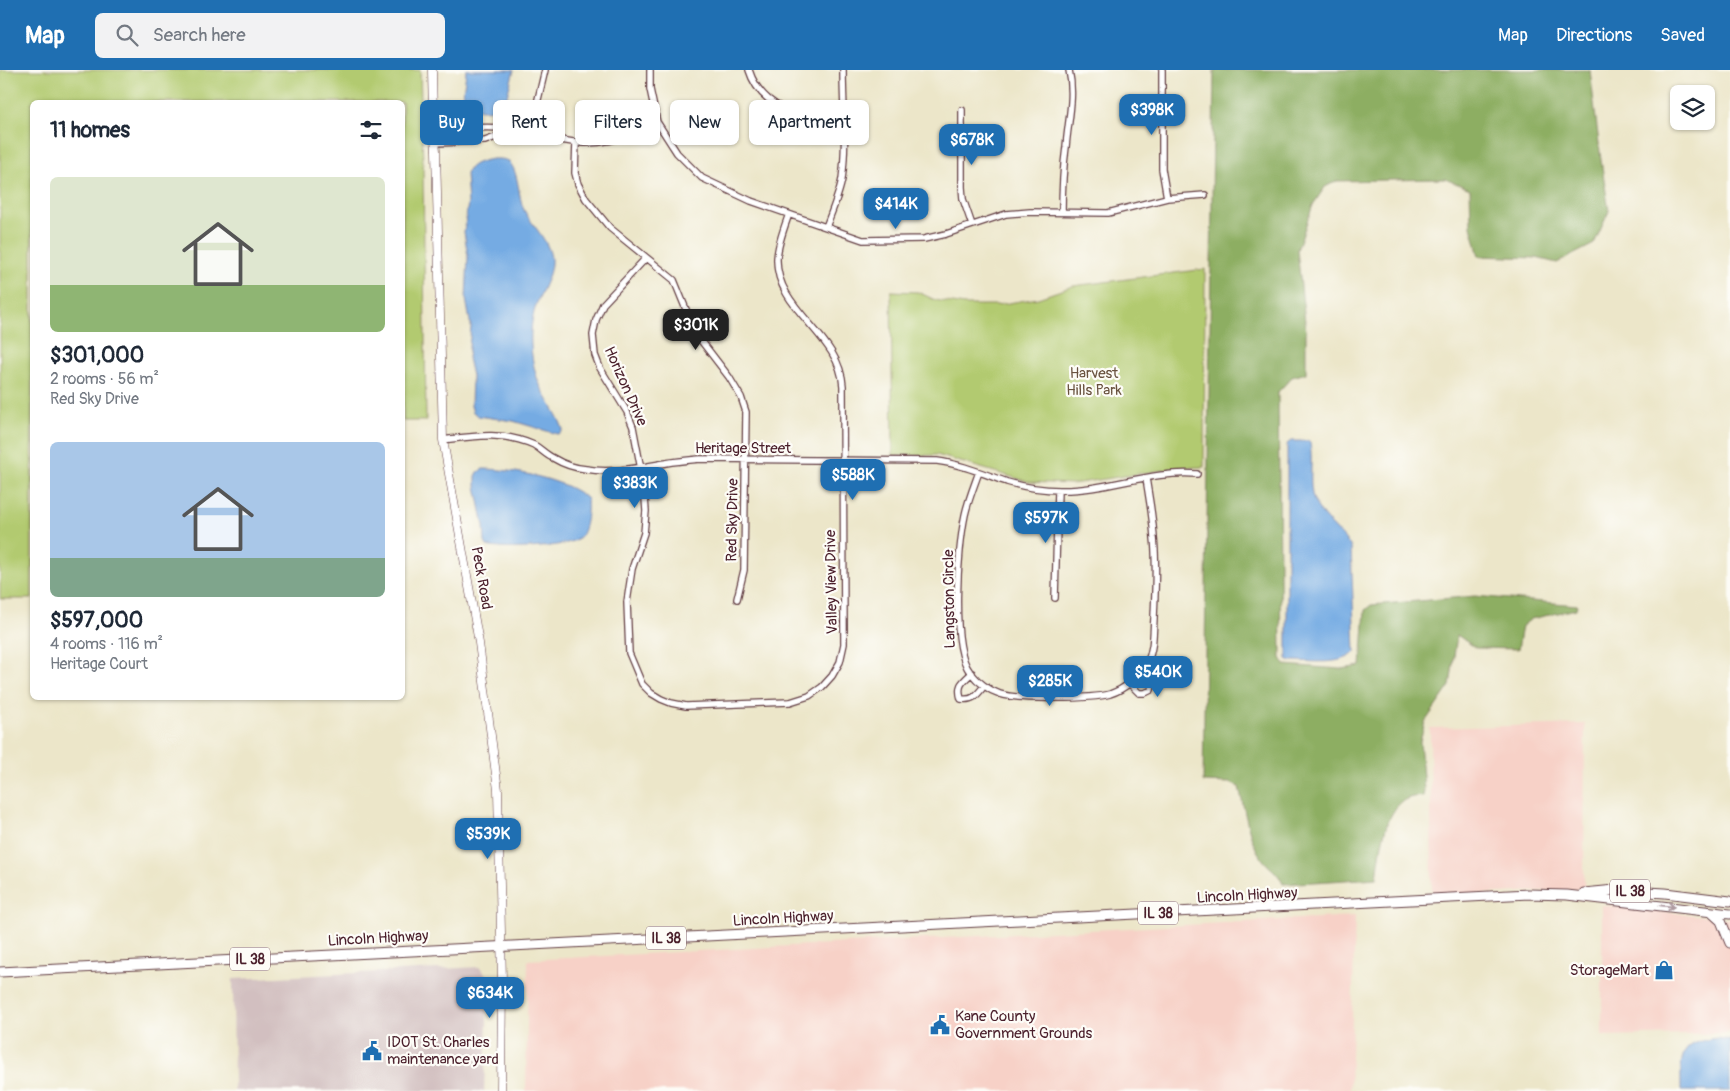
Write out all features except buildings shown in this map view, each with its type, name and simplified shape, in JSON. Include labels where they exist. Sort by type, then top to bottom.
[{"type":"main road","name":"Lincoln Highway","points":[[0,972],[1521,895],[1567,895],[1616,890],[1666,893],[1730,901]]},
{"type":"main road","name":"Lincoln Highway","points":[[1567,895],[1730,914]]},
{"type":"main road","points":[[1709,911],[1721,921],[1730,943]]},
{"type":"street","name":"Peck Road","points":[[432,70],[433,100]]},
{"type":"street","points":[[538,100],[545,70]]},
{"type":"street","points":[[650,70],[652,100]]},
{"type":"street","points":[[749,70],[751,78],[769,100]]},
{"type":"street","points":[[843,70],[843,100]]},
{"type":"street","points":[[1062,212],[1064,165],[1070,117],[1069,70]]},
{"type":"street","points":[[1162,70],[1162,169],[1167,198]]},
{"type":"street","points":[[962,110],[963,193],[972,225]]},
{"type":"street","points":[[660,127],[676,153],[702,178],[751,201],[864,240],[908,240],[935,237],[992,217],[1014,212],[1108,213],[1167,198],[1205,195]]},
{"type":"street","name":"Peck Road","points":[[434,145],[443,440],[479,643],[496,771],[500,833],[501,1091]]},
{"type":"street","name":"Red Sky Drive","points":[[576,145],[575,173],[578,184],[586,199],[610,228],[674,280],[696,334],[729,377],[741,397],[746,412],[744,570],[737,599]]},
{"type":"street","points":[[826,227],[839,193],[842,179],[844,145]]},
{"type":"street","name":"Valley View Drive","points":[[728,705],[778,703],[799,700],[822,687],[832,676],[840,662],[844,644],[843,386],[840,367],[827,344],[786,293],[779,277],[777,265],[778,252],[789,214]]},
{"type":"street","name":"Horizon Drive","points":[[646,258],[603,304],[596,320],[593,335],[595,355],[600,368],[628,412],[633,427],[644,485],[646,511],[644,533],[628,585],[629,654],[642,684],[661,699],[686,706],[728,705]]},
{"type":"street","name":"Heritage Street","points":[[443,440],[483,435],[516,438],[535,446],[552,458],[568,465],[584,469],[604,470],[700,460],[937,461],[954,464],[1028,487],[1058,490],[1091,488],[1178,473],[1197,474]]},
{"type":"street","name":"Langston Circle","points":[[979,472],[965,513],[960,544],[958,578],[959,642],[962,656],[972,673],[984,686],[1000,694],[1016,698],[1110,694],[1130,684],[1146,663],[1152,647],[1155,540],[1146,478]]},
{"type":"street","points":[[1055,598],[1058,490]]},
{"type":"street","points":[[1130,684],[1139,693],[1145,693],[1150,690],[1151,678],[1141,670]]},
{"type":"street","points":[[972,673],[962,682],[959,690],[961,699],[975,698],[984,686]]},
{"type":"shaded area","points":[[1585,724],[1584,889],[1432,896],[1430,728]]},
{"type":"shaded area","points":[[1602,905],[1730,919],[1730,1033],[1602,1036]]},
{"type":"shaded area","name":"Kane County Government Grounds","points":[[1355,916],[1350,1091],[526,1091],[528,960]]},
{"type":"shaded area","points":[[480,967],[487,976],[484,1091],[234,1091],[233,979]]},
{"type":"green space","points":[[0,70],[420,70],[426,421],[405,421],[405,100],[30,100],[30,599],[0,599]]},
{"type":"green space","points":[[1214,70],[1590,70],[1609,211],[1594,244],[1557,263],[1536,258],[1479,256],[1471,226],[1470,189],[1445,179],[1337,181],[1325,187],[1313,205],[1297,250],[1306,331],[1306,373],[1292,377],[1278,392],[1281,658],[1285,665],[1341,669],[1361,666],[1365,610],[1371,605],[1475,596],[1577,605],[1576,609],[1531,619],[1522,626],[1518,649],[1476,648],[1457,635],[1450,686],[1425,722],[1420,741],[1423,797],[1410,798],[1400,803],[1392,813],[1383,839],[1377,878],[1283,884],[1279,876],[1264,861],[1253,842],[1239,787],[1230,783],[1203,782]]},
{"type":"green space","name":"Harvest Hills Park","points":[[1205,269],[1204,467],[1177,468],[1072,484],[1029,482],[937,455],[893,456],[891,291],[918,292],[935,300],[964,305],[997,305],[1038,298],[1073,286]]},
{"type":"water","points":[[466,70],[514,70],[507,96],[505,100],[493,100],[493,109],[483,110],[483,100],[464,100]]},
{"type":"water","points":[[492,159],[506,160],[513,167],[524,210],[546,243],[551,257],[549,273],[535,308],[531,344],[537,379],[563,429],[561,433],[557,434],[513,421],[478,416],[473,412],[471,406],[472,376],[468,358],[471,327],[466,299],[468,256],[464,232],[468,203],[466,174],[473,165]]},
{"type":"water","points":[[1291,441],[1308,441],[1310,443],[1311,488],[1315,502],[1324,516],[1351,547],[1355,652],[1350,656],[1334,661],[1291,661],[1287,659],[1287,444]]},
{"type":"water","points":[[483,469],[538,476],[578,492],[587,499],[586,524],[580,537],[564,544],[535,548],[494,548],[487,546],[476,486],[476,476]]},
{"type":"water","points":[[1717,1038],[1730,1040],[1730,1091],[1681,1091],[1682,1061],[1688,1048],[1704,1040]]},
{"type":"place","name":"StorageMart","points":[[1664,970]]},
{"type":"place","name":"Kane County Government Grounds","points":[[940,1025]]},
{"type":"place","name":"IDOT St. Charles maintenance yard","points":[[372,1051]]}]
